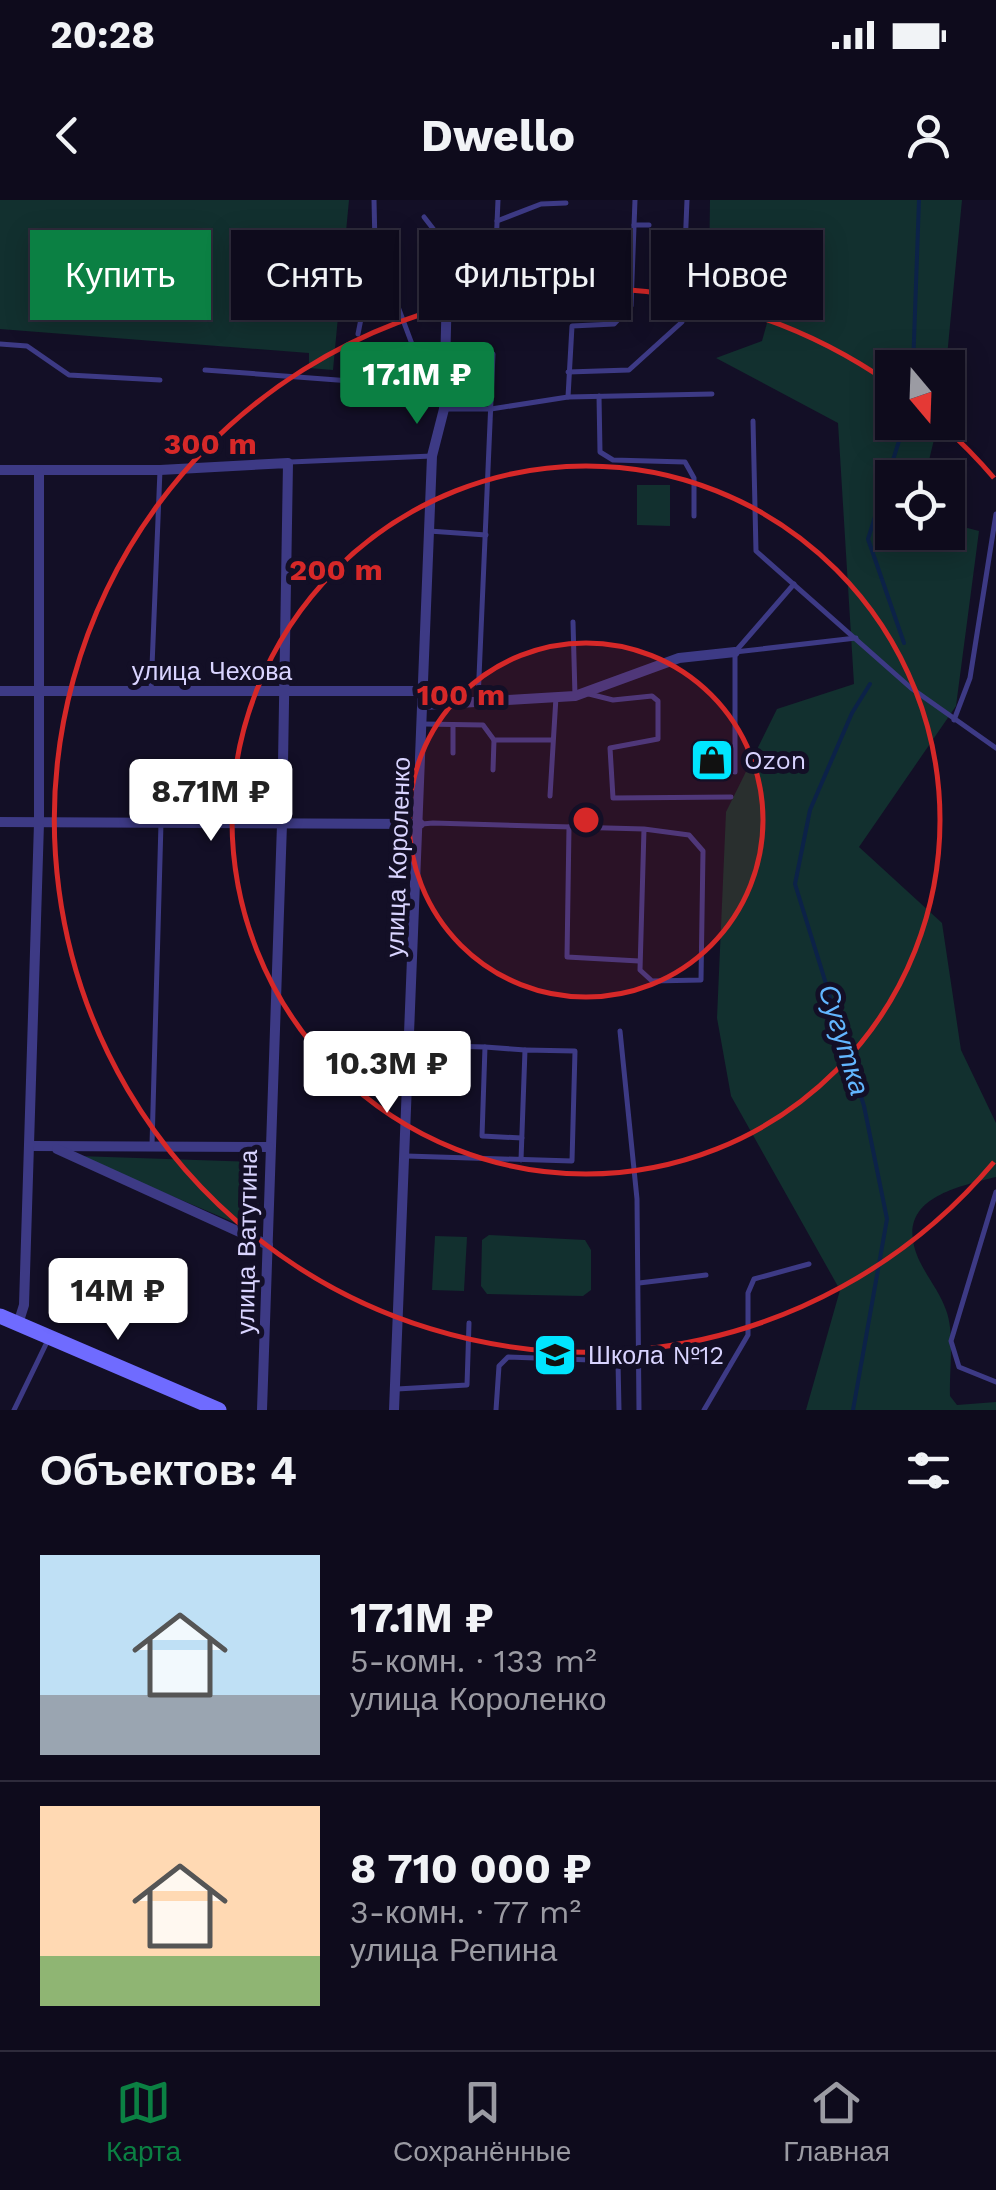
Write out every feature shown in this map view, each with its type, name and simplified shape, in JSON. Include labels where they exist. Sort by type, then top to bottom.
[{"type":"street","name":"улица Короленко","points":[[394,1410],[432,456],[444,408],[446,320]]},
{"type":"street","points":[[0,470],[160,470],[288,463]]},
{"type":"street","name":"улица Ватутина","points":[[262,1410],[282,824],[288,463]]},
{"type":"street","points":[[18,1324],[24,1305],[32,1146],[39,471]]},
{"type":"street","points":[[424,705],[581,694],[678,658],[735,652]]},
{"type":"street","name":"улица Чехова","points":[[0,691],[424,691]]},
{"type":"street","points":[[0,822],[420,824]]},
{"type":"street","points":[[32,1146],[269,1147]]},
{"type":"street","points":[[51,1147],[268,1245]]},
{"type":"street","points":[[0,1316],[219,1410]]},
{"type":"lane","points":[[374,200],[375,230]]},
{"type":"lane","points":[[497,230],[498,200]]},
{"type":"lane","points":[[568,397],[572,326],[614,324],[632,306],[634,200]]},
{"type":"lane","points":[[568,372],[629,370],[682,322],[688,200]]},
{"type":"lane","points":[[497,222],[542,204],[566,203]]},
{"type":"lane","points":[[424,216],[434,230]]},
{"type":"lane","points":[[634,225],[648,226]]},
{"type":"lane","points":[[673,226],[686,226]]},
{"type":"lane","points":[[399,309],[428,387]]},
{"type":"lane","points":[[358,334],[361,320]]},
{"type":"lane","points":[[0,344],[27,346],[69,374],[160,380]]},
{"type":"lane","points":[[478,702],[493,354]]},
{"type":"lane","points":[[205,370],[444,388]]},
{"type":"lane","points":[[444,408],[491,410],[568,397],[712,394]]},
{"type":"lane","points":[[598,396],[600,452],[613,460],[685,462],[694,478],[694,516]]},
{"type":"lane","points":[[753,421],[754,543],[856,638],[954,720],[996,748]]},
{"type":"lane","points":[[288,463],[432,456]]},
{"type":"lane","points":[[151,691],[160,470]]},
{"type":"lane","points":[[954,720],[970,678],[996,514]]},
{"type":"lane","points":[[430,532],[486,534]]},
{"type":"lane","points":[[736,772],[735,652],[794,584]]},
{"type":"lane","points":[[573,622],[581,694],[613,700],[652,696],[658,701],[658,739],[610,748],[613,798],[730,797]]},
{"type":"lane","points":[[735,652],[856,638]]},
{"type":"lane","points":[[550,796],[556,697]]},
{"type":"lane","points":[[423,724],[483,726],[494,740],[493,770]]},
{"type":"lane","points":[[452,753],[453,725]]},
{"type":"lane","points":[[494,740],[552,740]]},
{"type":"lane","points":[[152,1146],[162,824]]},
{"type":"lane","points":[[420,824],[644,829],[690,835],[703,852],[701,980],[652,981],[643,977],[640,962],[644,829]]},
{"type":"lane","points":[[569,827],[567,956],[640,962]]},
{"type":"lane","points":[[620,1031],[637,1199],[639,1410]]},
{"type":"lane","points":[[406,1156],[572,1161],[576,1051],[410,1045]]},
{"type":"lane","points":[[485,1047],[482,1136],[522,1138]]},
{"type":"lane","points":[[521,1160],[525,1050]]},
{"type":"lane","points":[[996,1192],[951,1341],[959,1367],[996,1382]]},
{"type":"lane","points":[[704,1410],[748,1335],[748,1293],[754,1279],[809,1264]]},
{"type":"lane","points":[[638,1283],[706,1275]]},
{"type":"lane","points":[[395,1389],[467,1385],[470,1323]]},
{"type":"lane","points":[[14,1410],[49,1338]]},
{"type":"lane","points":[[496,1410],[499,1366],[508,1357],[618,1361],[618,1410]]},
{"type":"green space","points":[[0,200],[349,200],[346,230],[231,230],[231,320],[338,320],[333,370],[309,368],[309,353],[0,329]]},
{"type":"green space","points":[[710,200],[962,200],[948,350],[875,350],[875,440],[934,440],[929,460],[875,460],[875,550],[965,550],[965,527],[979,531],[956,706],[859,847],[942,923],[961,1050],[996,1123],[996,1177],[961,1186],[930,1201],[919,1211],[913,1225],[913,1241],[949,1319],[950,1396],[957,1405],[996,1402],[996,1410],[806,1410],[840,1290],[731,1096],[717,1018],[726,812],[777,709],[854,684],[838,423],[716,358],[762,341],[767,323],[764,320],[823,320],[823,230],[710,230]]},
{"type":"green space","points":[[637,485],[670,485],[670,526],[637,525]]},
{"type":"green space","points":[[78,1156],[258,1162],[259,1233]]},
{"type":"green space","points":[[489,1235],[585,1240],[591,1250],[591,1290],[583,1296],[487,1294],[481,1286],[482,1240]]},
{"type":"green space","points":[[435,1236],[467,1237],[464,1291],[432,1290]]},
{"type":"waterway","name":"Сугутка","points":[[914,350],[919,200]]},
{"type":"waterway","name":"Сугутка","points":[[899,440],[868,539],[904,643]]},
{"type":"waterway","name":"Сугутка","points":[[853,1410],[887,1219],[864,1106],[795,884],[810,810],[852,713],[870,684]]},
{"type":"place","name":"Ozon","points":[[712,760]]},
{"type":"place","name":"Школа №12","points":[[555,1355]]}]
